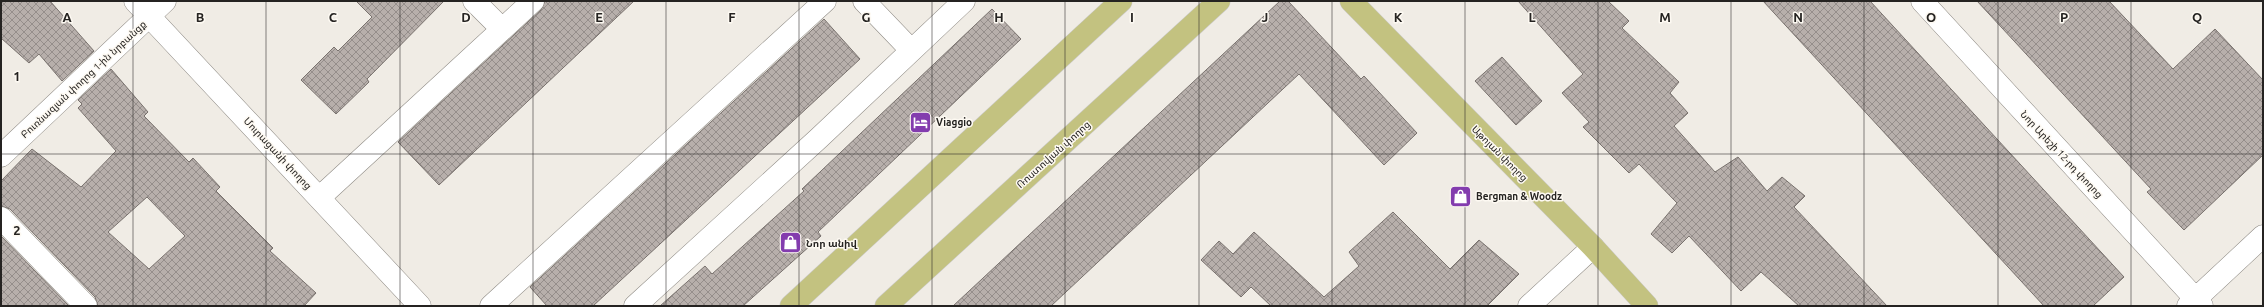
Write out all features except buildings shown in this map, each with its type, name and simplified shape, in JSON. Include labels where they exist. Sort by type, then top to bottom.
[{"type":"main road","points":[[791,306],[1121,1]]},
{"type":"main road","name":"Ռոստովյան փողոց","points":[[886,306],[1219,1]]},
{"type":"main road","name":"Աթոյան փողոց","points":[[1351,1],[1593,247],[1647,306]]},
{"type":"street","name":"Բուռնազյան փողոց 1-ին նրբանցք","points":[[2,152],[142,9],[165,1]]},
{"type":"street","points":[[474,1],[502,30]]},
{"type":"street","points":[[320,198],[533,1]]},
{"type":"street","points":[[491,306],[825,1]]},
{"type":"street","points":[[864,1],[911,50]]},
{"type":"street","points":[[634,306],[819,138],[964,1]]},
{"type":"street","name":"Նոր Արեշի 12-րդ փողոց","points":[[1922,1],[2195,304]]},
{"type":"street","name":"Մուրացանի փողոց","points":[[142,9],[420,306]]},
{"type":"street","points":[[1,218],[86,306]]},
{"type":"street","points":[[2195,304],[2263,236]]},
{"type":"street","points":[[1528,306],[1593,247]]},
{"type":"place","name":"Viaggio","points":[[921,122]]},
{"type":"place","name":"Bergman & Woodz","points":[[1460,196]]},
{"type":"place","name":"Նոր անիվ","points":[[791,243]]}]
